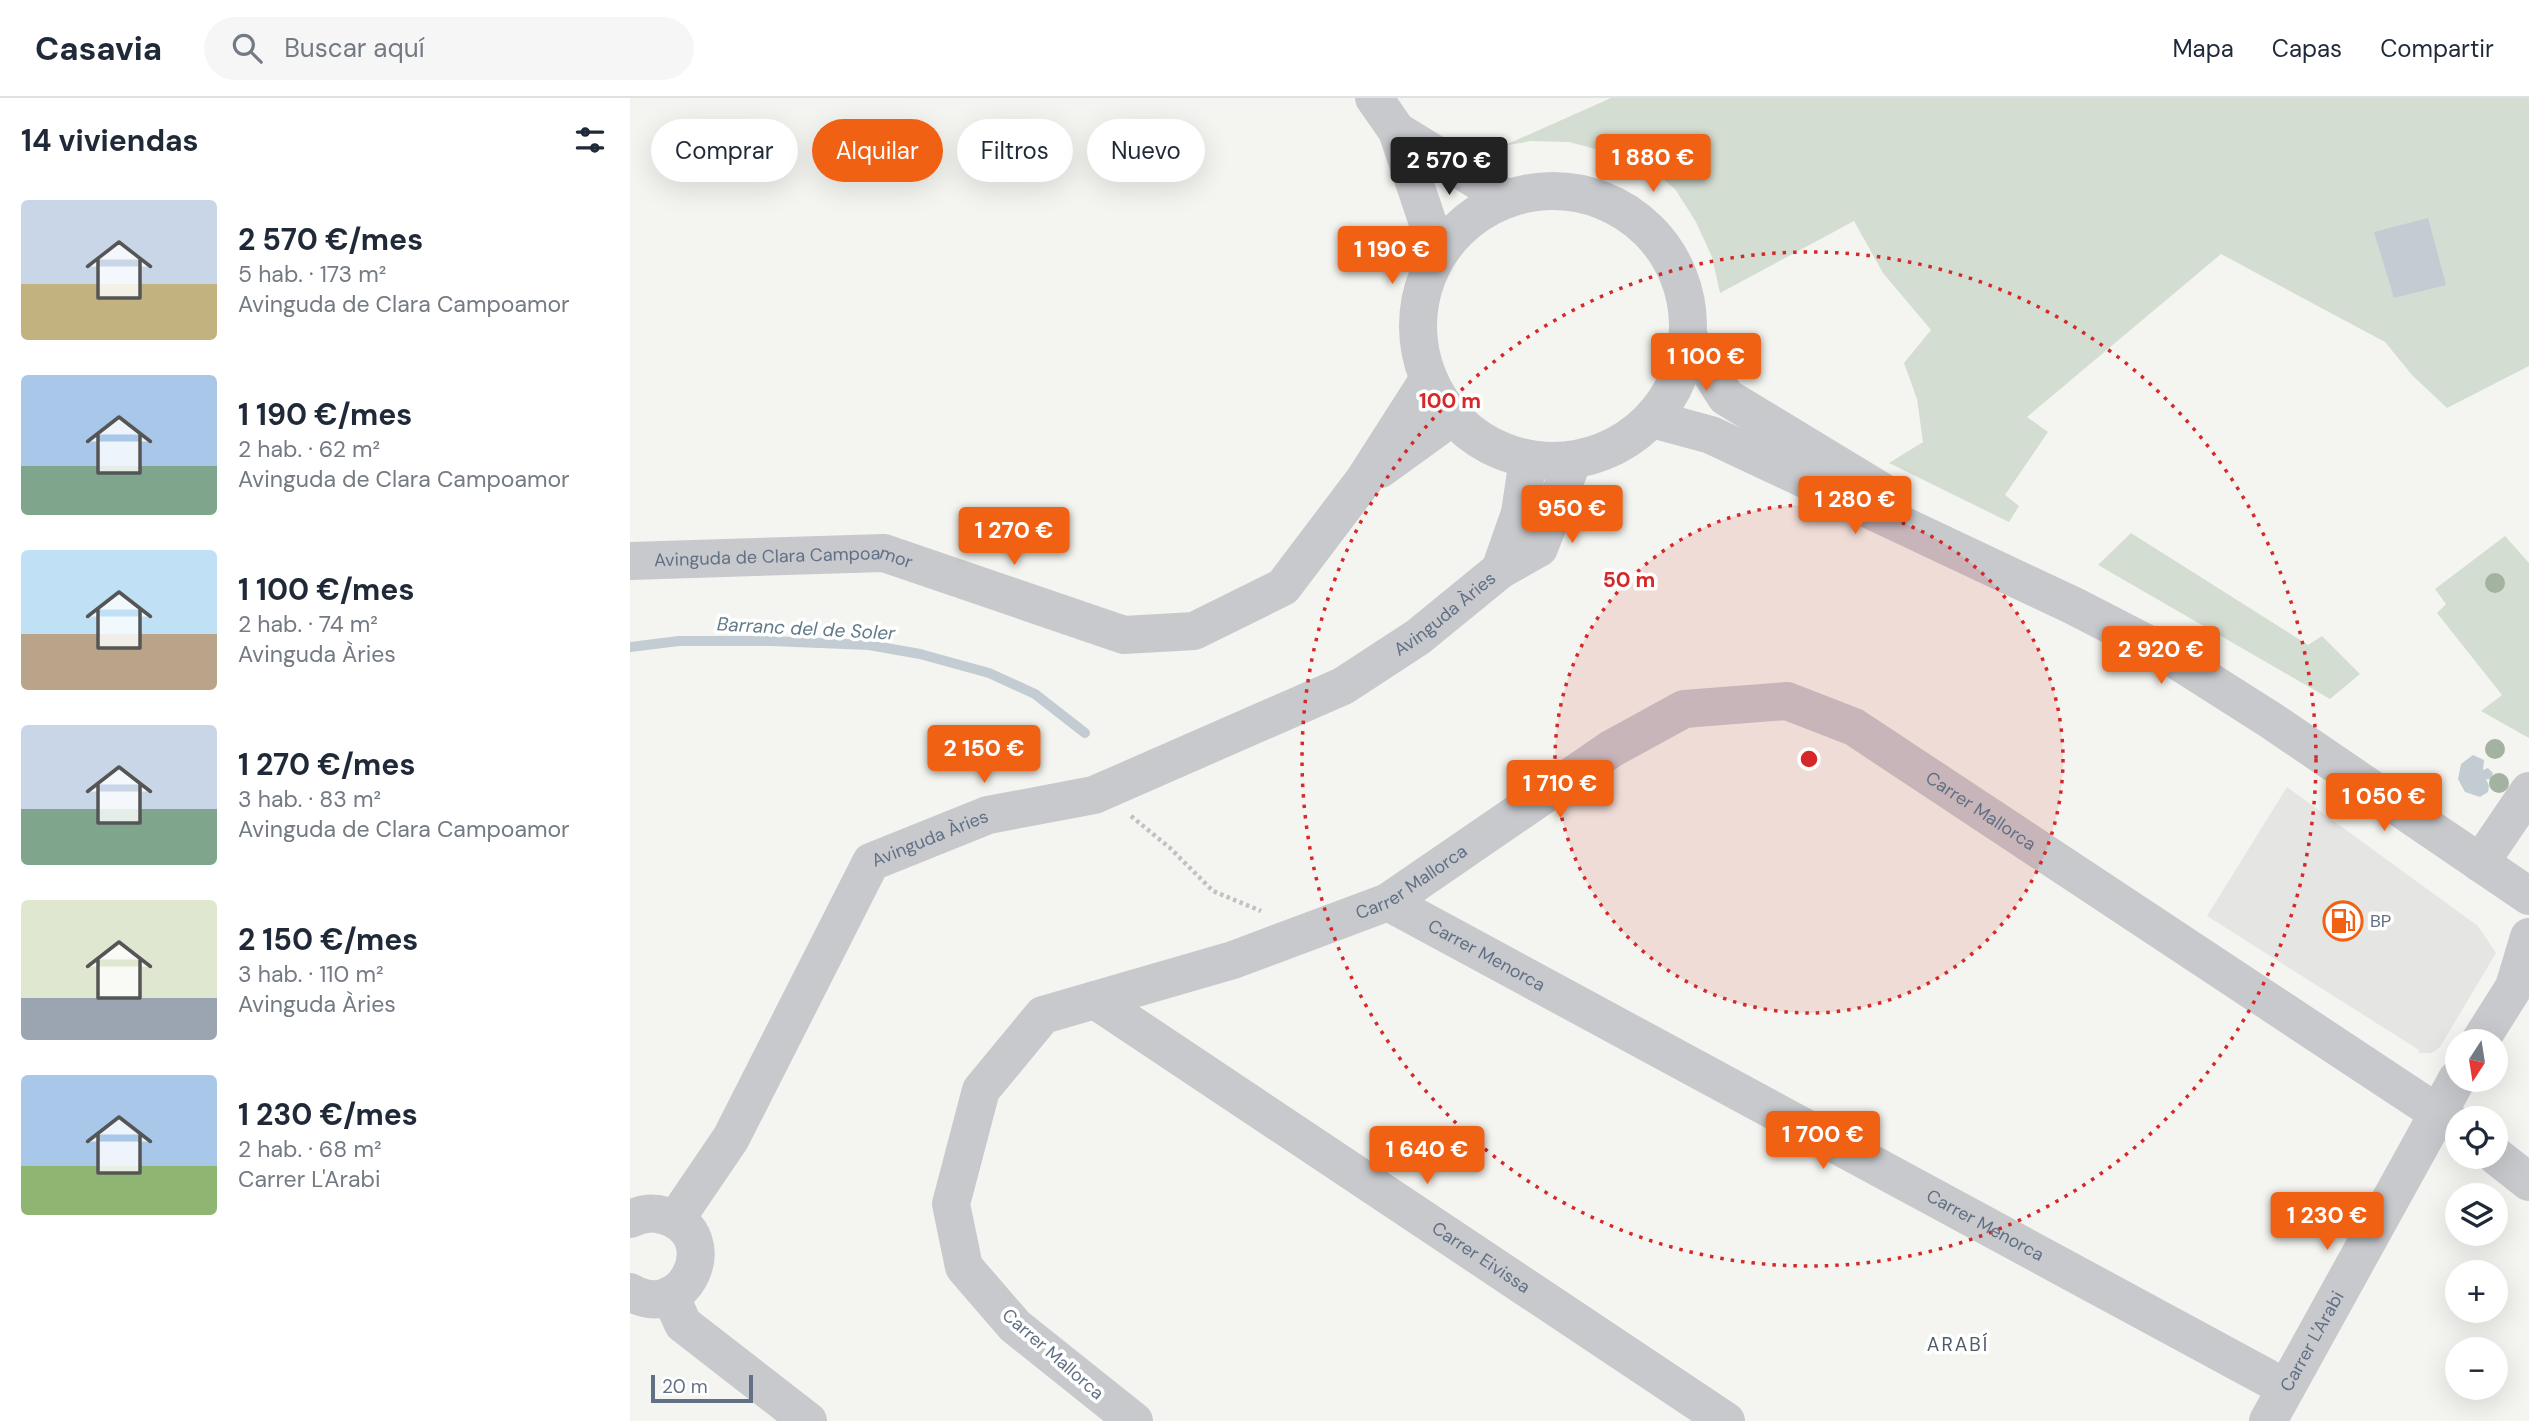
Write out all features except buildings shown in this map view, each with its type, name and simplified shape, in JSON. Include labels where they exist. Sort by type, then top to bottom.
[{"type":"street","points":[[1374,98],[1397,131],[1438,253]]},
{"type":"street","points":[[1397,131],[1506,198]]},
{"type":"street","points":[[1549,190],[1594,197],[1634,218],[1665,251],[1684,292],[1688,337],[1679,380],[1652,419],[1616,446],[1573,460],[1528,459],[1487,445],[1452,417],[1428,380],[1417,337],[1420,294],[1438,253],[1467,220],[1506,198],[1549,190]]},
{"type":"street","points":[[1688,337],[1726,397],[2074,607]]},
{"type":"street","name":"Avinguda de Clara Campoamor","points":[[630,561],[884,553],[1124,635],[1194,631],[1283,587],[1364,480],[1428,380]]},
{"type":"street","name":"Avinguda de Clara Campoamor","points":[[1364,480],[1452,417]]},
{"type":"street","points":[[1652,419],[1711,435],[2165,653],[2272,720],[2529,896]]},
{"type":"street","name":"Avinguda Àries","points":[[1500,570],[1520,513],[1528,459]]},
{"type":"street","name":"Avinguda Àries","points":[[676,1219],[732,1139],[871,862],[988,815],[1094,795],[1343,686],[1418,638],[1500,570],[1539,548],[1573,460]]},
{"type":"street","name":"Carrer Mallorca","points":[[1134,1421],[1015,1326],[964,1267],[951,1203],[981,1090],[1043,1015],[1233,960],[1388,902],[1611,749],[1684,709],[1787,701],[1854,727],[2445,1118]]},
{"type":"street","points":[[2480,863],[2529,792]]},
{"type":"street","name":"Carrer Menorca","points":[[1388,902],[2286,1388]]},
{"type":"street","points":[[2490,1029],[2521,992],[2529,937]]},
{"type":"street","name":"Carrer Eivissa","points":[[1095,1000],[1726,1421]]},
{"type":"street","name":"Carrer L'Arabi","points":[[2268,1421],[2445,1122]]},
{"type":"street","points":[[2508,1165],[2529,1182]]},
{"type":"street","points":[[630,1219],[654,1212],[676,1219],[689,1232],[696,1251],[694,1272],[678,1292],[658,1300],[638,1297],[630,1292]]},
{"type":"street","points":[[670,1295],[683,1324],[808,1421]]},
{"type":"path","points":[[1094,795],[1129,814],[1170,848],[1213,891],[1309,932]]},
{"type":"shaded area","points":[[1611,98],[2529,98],[2529,366],[2447,408],[2412,375],[2385,342],[2221,254],[2027,417],[2048,432],[2005,495],[2019,506],[2009,522],[1889,463],[1923,442],[1917,399],[1904,363],[1931,330],[1883,273],[1854,221],[1720,293],[1712,257],[1696,222],[1675,189],[1641,161],[1569,142],[1531,141],[1503,146]]},
{"type":"shaded area","points":[[2428,218],[2446,285],[2394,298],[2374,232]]},
{"type":"shaded area","points":[[2131,533],[2308,645],[2322,636],[2360,674],[2330,699],[2098,565]]},
{"type":"shaded area","points":[[2505,536],[2529,563],[2529,738],[2481,711],[2502,695],[2437,613],[2446,604],[2435,589]]},
{"type":"shaded area","points":[[2473,755],[2484,760],[2483,770],[2488,768],[2493,773],[2491,779],[2486,779],[2488,792],[2480,797],[2465,792],[2458,779],[2461,764]]},
{"type":"shaded area","name":"BP","points":[[2287,787],[2478,926],[2496,953],[2451,1029],[2445,1029],[2445,1039],[2440,1047],[2432,1053],[2419,1053],[2419,1050],[2207,916]]},
{"type":"waterway","name":"Barranc del de Soler","points":[[630,647],[679,641],[771,641],[869,645],[920,654],[989,673],[1035,694],[1085,733]]},
{"type":"place","name":"BP","points":[[2343,921]]},
{"type":"district","name":"ARABÍ","points":[[1958,1344]]}]
